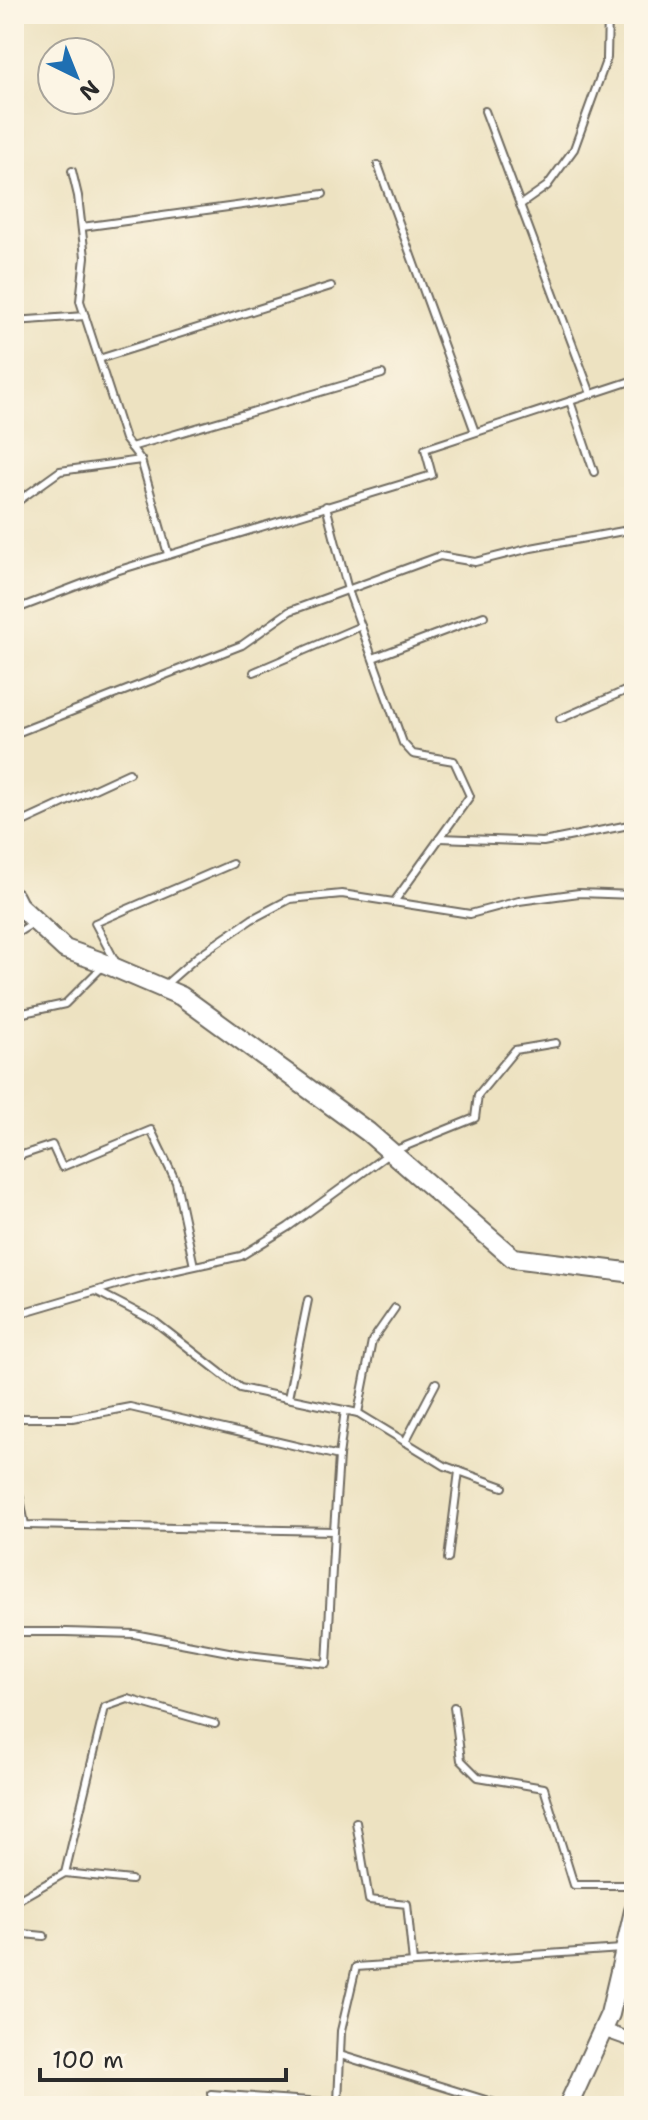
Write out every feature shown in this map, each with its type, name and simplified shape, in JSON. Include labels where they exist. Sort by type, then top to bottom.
[{"type":"street","points":[[14,897],[18,905],[65,949],[181,996],[391,1152],[513,1258],[634,1273]]},
{"type":"street","points":[[568,2106],[610,2014],[634,1911]]},
{"type":"street","points":[[603,2030],[634,2041]]},
{"type":"lane","points":[[520,205],[547,186],[574,149],[607,58],[608,14]]},
{"type":"lane","points":[[485,111],[591,394]]},
{"type":"lane","points":[[378,165],[475,432]]},
{"type":"lane","points":[[72,171],[85,257],[80,301],[125,439],[141,460],[168,554]]},
{"type":"lane","points":[[82,227],[323,194]]},
{"type":"lane","points":[[99,359],[331,286]]},
{"type":"lane","points":[[14,321],[85,316]]},
{"type":"lane","points":[[131,447],[382,374]]},
{"type":"lane","points":[[14,610],[168,554],[432,475],[425,449],[634,380]]},
{"type":"lane","points":[[570,401],[594,472]]},
{"type":"lane","points":[[14,504],[60,471],[141,460]]},
{"type":"lane","points":[[326,506],[348,590],[403,743],[413,754],[454,761],[470,796],[394,902]]},
{"type":"lane","points":[[14,734],[242,645],[290,611],[440,556],[475,562],[634,529]]},
{"type":"lane","points":[[373,658],[484,616]]},
{"type":"lane","points":[[254,672],[361,626]]},
{"type":"lane","points":[[560,719],[634,687]]},
{"type":"lane","points":[[14,826],[129,773]]},
{"type":"lane","points":[[440,838],[543,842],[634,824]]},
{"type":"lane","points":[[14,1015],[65,1004],[112,966],[95,923],[232,864]]},
{"type":"lane","points":[[162,988],[198,956],[252,919],[290,899],[342,894],[470,914],[519,901],[579,893],[634,895]]},
{"type":"lane","points":[[14,935],[36,921]]},
{"type":"lane","points":[[14,1315],[136,1279],[241,1256],[288,1227],[391,1152],[475,1118],[478,1095],[515,1050],[556,1043]]},
{"type":"lane","points":[[14,1146],[19,1156],[52,1145],[62,1167],[151,1130],[176,1182],[194,1266]]},
{"type":"lane","points":[[96,1291],[154,1321],[240,1388],[358,1413],[445,1466],[503,1487]]},
{"type":"lane","points":[[288,1398],[308,1300]]},
{"type":"lane","points":[[358,1413],[372,1341],[395,1308]]},
{"type":"lane","points":[[405,1442],[436,1383]]},
{"type":"lane","points":[[14,1418],[72,1418],[130,1407],[339,1456]]},
{"type":"lane","points":[[14,1632],[134,1634],[239,1654],[327,1664],[339,1456],[345,1410]]},
{"type":"lane","points":[[14,1467],[25,1525],[334,1531]]},
{"type":"lane","points":[[448,1559],[459,1471]]},
{"type":"lane","points":[[65,1873],[105,1707],[128,1699],[215,1724]]},
{"type":"lane","points":[[454,1707],[461,1760],[478,1777],[544,1788],[574,1885],[634,1885]]},
{"type":"lane","points":[[356,1822],[369,1900],[407,1904],[413,1963]]},
{"type":"lane","points":[[14,1902],[65,1873],[131,1880]]},
{"type":"lane","points":[[14,1933],[44,1936]]},
{"type":"lane","points":[[211,2094],[338,2103],[341,2031],[356,1967],[625,1949]]},
{"type":"lane","points":[[340,2055],[505,2106]]}]
